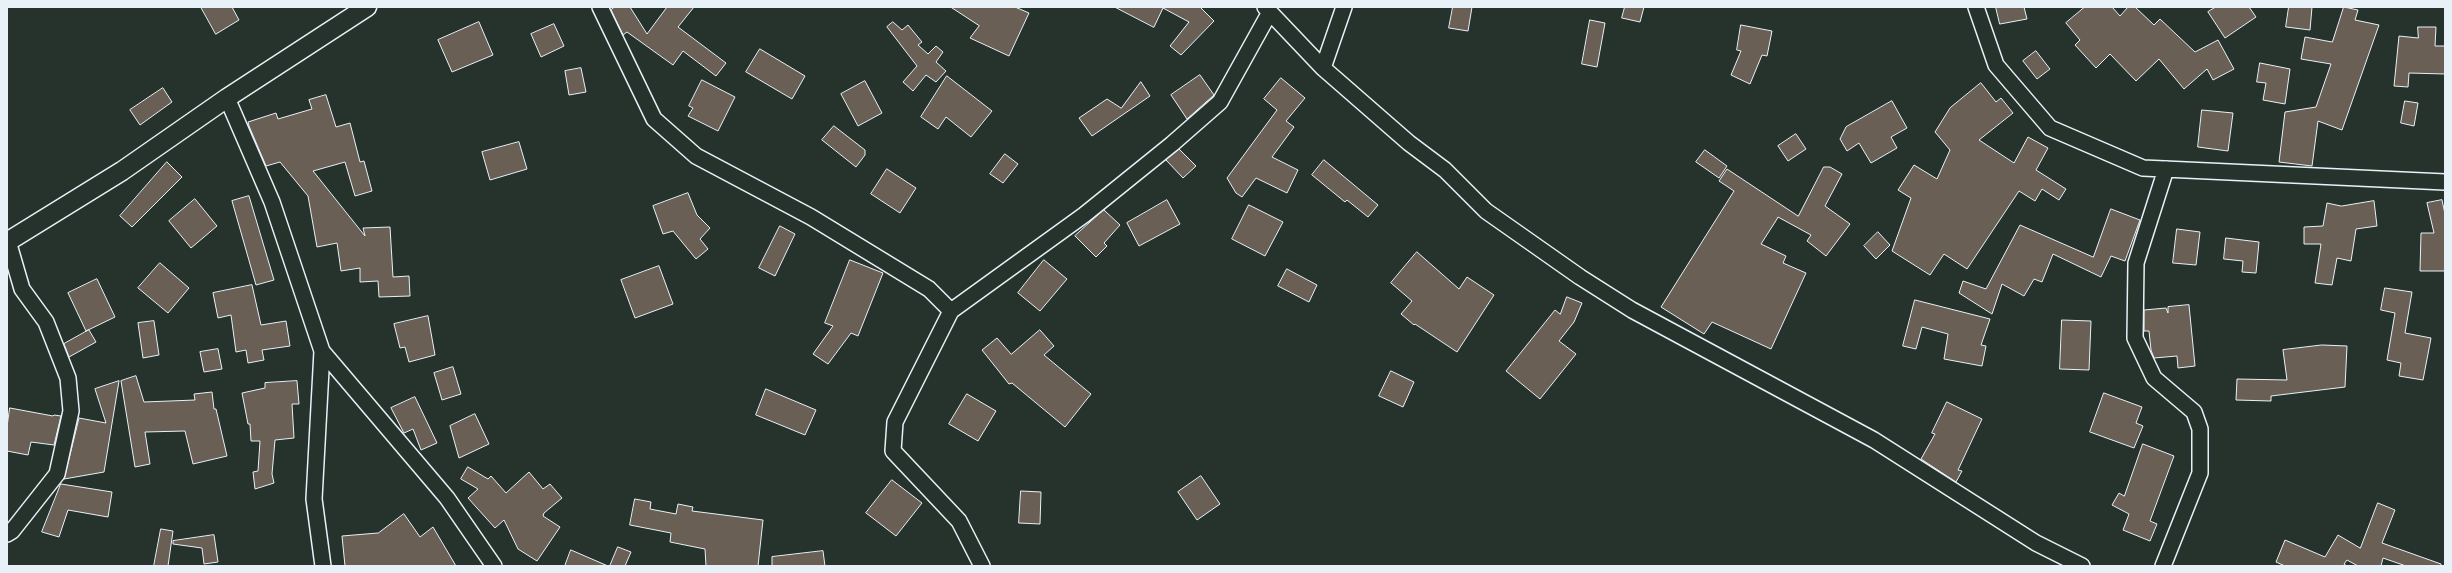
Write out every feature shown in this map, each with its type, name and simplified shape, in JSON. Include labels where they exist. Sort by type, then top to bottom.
[{"type":"street","points":[[7,534],[12,531],[56,474],[71,411],[68,378],[46,322],[22,288],[8,241],[122,171],[227,98],[368,7]]},
{"type":"street","points":[[600,7],[654,119],[696,156],[818,221],[929,289],[952,311]]},
{"type":"street","points":[[1323,68],[1344,7]]},
{"type":"street","points":[[1976,7],[1996,65],[2050,128],[2143,168],[2445,182]]},
{"type":"street","points":[[982,566],[959,521],[893,452],[895,422],[952,311],[1084,215],[1172,144],[1220,102],[1268,9],[1323,68],[1409,143],[1445,170],[1486,211],[1580,276],[1632,310],[1874,440],[2036,543],[2082,566]]},
{"type":"street","points":[[227,98],[272,202],[322,351],[314,500],[323,566]]},
{"type":"street","points":[[2163,566],[2200,473],[2200,429],[2194,412],[2154,378],[2135,338],[2136,263],[2166,169]]},
{"type":"street","points":[[322,351],[447,498],[494,566]]},
{"type":"building","points":[[201,7],[232,7],[239,20],[216,34]]},
{"type":"building","points":[[615,7],[630,7],[647,34],[667,7],[694,7],[678,27],[726,63],[716,76],[683,51],[673,65],[627,32],[623,35],[611,10]]},
{"type":"building","points":[[951,7],[1015,7],[1029,13],[1009,56],[970,38],[979,26]]},
{"type":"building","points":[[1115,7],[1200,7],[1214,21],[1181,55],[1170,46],[1189,22],[1163,8],[1154,27]]},
{"type":"building","points":[[1453,7],[1472,7],[1468,31],[1449,28]]},
{"type":"building","points":[[1625,7],[1644,7],[1640,22],[1622,18]]},
{"type":"building","points":[[1996,7],[2024,7],[2027,19],[2000,24]]},
{"type":"building","points":[[2085,7],[2112,7],[2120,16],[2128,7],[2135,7],[2154,25],[2160,19],[2195,52],[2218,40],[2234,69],[2213,80],[2207,69],[2184,89],[2159,59],[2136,81],[2110,54],[2096,68],[2075,45],[2080,40],[2066,23]]},
{"type":"building","points":[[2216,7],[2249,7],[2256,17],[2225,38],[2208,12]]},
{"type":"building","points":[[2289,7],[2312,7],[2310,30],[2286,27]]},
{"type":"building","points":[[2344,7],[2358,10],[2355,20],[2379,25],[2342,130],[2318,121],[2312,166],[2279,162],[2285,112],[2316,107],[2331,64],[2301,59],[2305,37],[2332,42]]},
{"type":"building","points":[[1590,20],[1605,23],[1597,67],[1582,64]]},
{"type":"building","points":[[479,22],[493,55],[452,72],[438,40]]},
{"type":"building","points":[[893,22],[902,30],[908,25],[922,42],[918,45],[928,54],[936,46],[943,52],[936,62],[946,71],[936,82],[926,75],[913,91],[903,82],[917,66],[887,27]]},
{"type":"building","points":[[554,24],[564,46],[541,57],[531,34]]},
{"type":"building","points":[[1741,25],[1772,31],[1767,56],[1762,55],[1750,84],[1731,75],[1741,51],[1737,50]]},
{"type":"building","points":[[2418,27],[2436,27],[2435,46],[2445,46],[2445,74],[2409,73],[2408,87],[2394,86],[2399,36],[2418,38]]},
{"type":"building","points":[[760,49],[805,76],[792,99],[746,72]]},
{"type":"building","points":[[2036,51],[2050,69],[2037,79],[2023,61]]},
{"type":"building","points":[[2260,63],[2290,69],[2285,104],[2263,100],[2266,83],[2257,82]]},
{"type":"building","points":[[581,68],[586,92],[569,95],[565,71]]},
{"type":"building","points":[[1200,75],[1214,95],[1187,119],[1171,95]]},
{"type":"building","points":[[947,76],[992,111],[971,137],[946,117],[938,129],[921,117]]},
{"type":"building","points":[[1281,78],[1305,98],[1286,121],[1294,127],[1272,157],[1298,170],[1287,193],[1256,178],[1242,197],[1236,193],[1227,178],[1277,110],[1264,99]]},
{"type":"building","points":[[702,80],[735,97],[718,131],[688,116],[693,108],[689,106]]},
{"type":"building","points":[[865,81],[882,113],[858,126],[841,94]]},
{"type":"building","points":[[1141,82],[1150,96],[1092,136],[1079,118],[1107,99],[1121,108]]},
{"type":"building","points":[[1981,83],[1996,102],[2001,98],[2013,113],[1979,140],[2014,163],[2028,137],[2048,148],[2036,170],[2066,189],[2059,200],[2042,189],[2035,201],[2019,191],[1967,269],[1944,254],[1930,275],[1892,251],[1911,198],[1898,190],[1914,165],[1937,179],[1950,150],[1935,132],[1950,108]]},
{"type":"building","points":[[163,88],[172,102],[140,125],[130,110]]},
{"type":"building","points":[[326,95],[336,127],[350,123],[360,162],[364,161],[372,191],[355,196],[345,162],[313,171],[365,236],[363,228],[390,227],[393,277],[409,276],[410,296],[379,297],[378,281],[360,282],[360,268],[341,271],[337,243],[317,247],[308,196],[280,162],[266,166],[249,126],[248,122],[276,113],[278,119],[312,109],[309,100]]},
{"type":"building","points":[[1892,101],[1907,128],[1891,137],[1897,148],[1871,163],[1859,143],[1847,151],[1840,139],[1846,127]]},
{"type":"building","points":[[2405,101],[2418,103],[2414,126],[2401,123]]},
{"type":"building","points":[[2202,110],[2233,113],[2228,151],[2198,147]]},
{"type":"building","points":[[834,126],[865,150],[865,155],[856,167],[822,140]]},
{"type":"building","points":[[1796,134],[1806,149],[1788,161],[1778,146]]},
{"type":"building","points":[[519,142],[527,169],[490,180],[482,152]]},
{"type":"building","points":[[1179,149],[1196,166],[1183,178],[1166,160]]},
{"type":"building","points":[[1705,150],[1727,166],[1719,178],[1696,162]]},
{"type":"building","points":[[1005,154],[1018,164],[1003,183],[990,174]]},
{"type":"building","points":[[1324,160],[1378,205],[1368,217],[1347,200],[1345,202],[1312,175]]},
{"type":"building","points":[[167,162],[182,177],[132,227],[120,216]]},
{"type":"building","points":[[1824,167],[1830,167],[1842,174],[1825,206],[1850,224],[1826,256],[1807,241],[1811,235],[1778,217],[1761,244],[1786,256],[1783,263],[1806,273],[1771,349],[1712,322],[1704,334],[1661,307],[1734,191],[1719,181],[1727,169],[1798,216]]},
{"type":"building","points":[[887,169],[916,188],[900,213],[871,194]]},
{"type":"building","points":[[688,193],[697,215],[710,228],[700,239],[708,249],[696,259],[673,231],[663,234],[653,206]]},
{"type":"building","points":[[249,196],[274,280],[256,285],[232,201]]},
{"type":"building","points":[[195,199],[217,226],[191,248],[169,221]]},
{"type":"building","points":[[1167,200],[1180,224],[1139,246],[1127,223]]},
{"type":"building","points":[[2442,200],[2445,214],[2445,271],[2420,271],[2421,233],[2434,233],[2427,203]]},
{"type":"building","points":[[2374,201],[2377,226],[2356,229],[2351,261],[2337,258],[2332,285],[2315,283],[2321,244],[2304,244],[2304,227],[2323,226],[2327,203],[2341,206]]},
{"type":"building","points":[[1249,205],[1283,222],[1265,256],[1232,239]]},
{"type":"building","points":[[2111,209],[2140,220],[2125,261],[2111,256],[2101,277],[2053,254],[2042,282],[2034,279],[2024,296],[2002,284],[1992,314],[1959,293],[1963,281],[1986,289],[2020,225],[2093,257]]},
{"type":"building","points":[[1104,210],[1120,225],[1104,243],[1107,246],[1096,257],[1075,236]]},
{"type":"building","points":[[780,226],[795,234],[775,276],[759,268]]},
{"type":"building","points":[[2177,229],[2200,232],[2196,265],[2173,263]]},
{"type":"building","points":[[1878,232],[1890,245],[1876,259],[1864,246]]},
{"type":"building","points":[[2226,238],[2259,242],[2256,273],[2242,272],[2243,261],[2224,259]]},
{"type":"building","points":[[1417,252],[1459,289],[1467,277],[1494,295],[1457,352],[1415,324],[1414,325],[1401,314],[1412,301],[1391,283]]},
{"type":"building","points":[[850,260],[883,273],[858,336],[851,333],[828,364],[813,354],[833,326],[825,323]]},
{"type":"building","points":[[1044,260],[1067,279],[1040,311],[1018,293]]},
{"type":"building","points":[[160,263],[189,288],[168,313],[138,288]]},
{"type":"building","points":[[659,266],[673,304],[635,318],[621,280]]},
{"type":"building","points":[[1287,269],[1317,285],[1309,302],[1278,286]]},
{"type":"building","points":[[97,279],[115,317],[86,331],[68,293]]},
{"type":"building","points":[[252,285],[261,325],[286,321],[290,346],[262,350],[264,360],[248,363],[246,350],[236,352],[231,315],[218,318],[213,293]]},
{"type":"building","points":[[2385,288],[2412,292],[2405,333],[2431,338],[2423,380],[2399,376],[2401,363],[2387,360],[2395,313],[2381,310]]},
{"type":"building","points":[[1567,297],[1582,303],[1574,322],[1559,341],[1576,354],[1540,399],[1506,371],[1555,310],[1560,314]]},
{"type":"building","points":[[1915,300],[1990,319],[1981,345],[1986,346],[1982,366],[1944,359],[1948,334],[1922,327],[1916,349],[1903,346]]},
{"type":"building","points":[[2189,305],[2195,366],[2178,368],[2177,356],[2154,358],[2151,350],[2149,331],[2144,331],[2144,310],[2166,308],[2168,313],[2168,307]]},
{"type":"building","points":[[428,316],[435,355],[409,362],[405,347],[400,348],[394,324]]},
{"type":"building","points":[[2062,320],[2091,321],[2089,370],[2060,369]]},
{"type":"building","points":[[154,321],[159,355],[143,358],[138,323]]},
{"type":"building","points":[[89,330],[96,342],[69,357],[64,344]]},
{"type":"building","points":[[1040,330],[1054,346],[1044,355],[1091,394],[1065,427],[1012,383],[1009,384],[982,350],[997,338],[1011,354]]},
{"type":"building","points":[[2322,345],[2347,346],[2345,387],[2271,396],[2271,401],[2236,400],[2237,379],[2287,380],[2283,350]]},
{"type":"building","points":[[218,349],[222,369],[204,372],[200,352]]},
{"type":"building","points":[[453,367],[461,394],[442,400],[434,373]]},
{"type":"building","points":[[1391,371],[1414,382],[1403,407],[1379,396]]},
{"type":"building","points":[[136,376],[144,402],[195,400],[194,394],[212,392],[214,409],[216,409],[227,456],[193,464],[185,431],[145,432],[150,464],[135,467],[121,381]]},
{"type":"building","points":[[119,381],[104,472],[64,479],[79,418],[106,423],[95,389]]},
{"type":"building","points":[[297,381],[299,404],[292,404],[294,438],[275,440],[272,474],[274,483],[255,489],[253,472],[258,471],[260,441],[251,441],[250,424],[248,424],[242,393],[265,388],[265,383]]},
{"type":"building","points":[[766,389],[816,410],[805,435],[756,415]]},
{"type":"building","points":[[2104,393],[2142,407],[2136,423],[2143,426],[2134,448],[2090,432]]},
{"type":"building","points":[[967,394],[996,411],[978,441],[949,424]]},
{"type":"building","points":[[415,397],[437,443],[421,450],[413,429],[404,433],[391,408]]},
{"type":"building","points":[[1947,402],[1982,419],[1958,470],[1962,471],[1956,482],[1921,459],[1935,434],[1932,433]]},
{"type":"building","points":[[10,408],[53,416],[61,416],[54,445],[31,442],[28,455],[7,451],[7,427]]},
{"type":"building","points":[[475,414],[489,444],[459,458],[450,426]]},
{"type":"building","points":[[2143,444],[2174,456],[2150,521],[2157,524],[2150,541],[2123,530],[2129,514],[2112,505],[2119,493],[2124,496]]},
{"type":"building","points":[[468,467],[488,479],[491,476],[506,493],[529,472],[543,489],[550,484],[562,498],[544,513],[543,516],[560,527],[537,561],[518,549],[504,520],[495,528],[468,498],[478,489],[461,479]]},
{"type":"building","points":[[1201,476],[1220,504],[1197,520],[1178,492]]},
{"type":"building","points":[[892,480],[922,503],[896,536],[866,513]]},
{"type":"building","points":[[61,484],[112,492],[108,517],[68,510],[59,537],[42,532]]},
{"type":"building","points":[[1021,491],[1041,492],[1040,524],[1019,523]]},
{"type":"building","points":[[635,499],[651,502],[650,509],[676,514],[678,504],[693,507],[692,511],[763,520],[758,566],[706,566],[705,549],[670,542],[671,533],[630,525]]},
{"type":"building","points":[[2378,503],[2395,510],[2382,543],[2441,564],[2441,566],[2406,566],[2383,558],[2381,566],[2358,566],[2347,560],[2344,564],[2347,566],[2285,566],[2276,562],[2285,540],[2325,557],[2338,535],[2360,548]]},
{"type":"building","points":[[404,514],[420,537],[433,527],[456,566],[345,566],[342,536],[378,533]]},
{"type":"building","points":[[161,529],[173,531],[168,566],[154,566]]},
{"type":"building","points":[[214,535],[218,562],[204,564],[202,548],[173,544],[173,541]]},
{"type":"building","points":[[618,547],[631,552],[625,566],[610,566]]},
{"type":"building","points":[[571,550],[608,566],[565,566]]},
{"type":"building","points":[[823,551],[825,566],[772,566],[772,557]]}]
